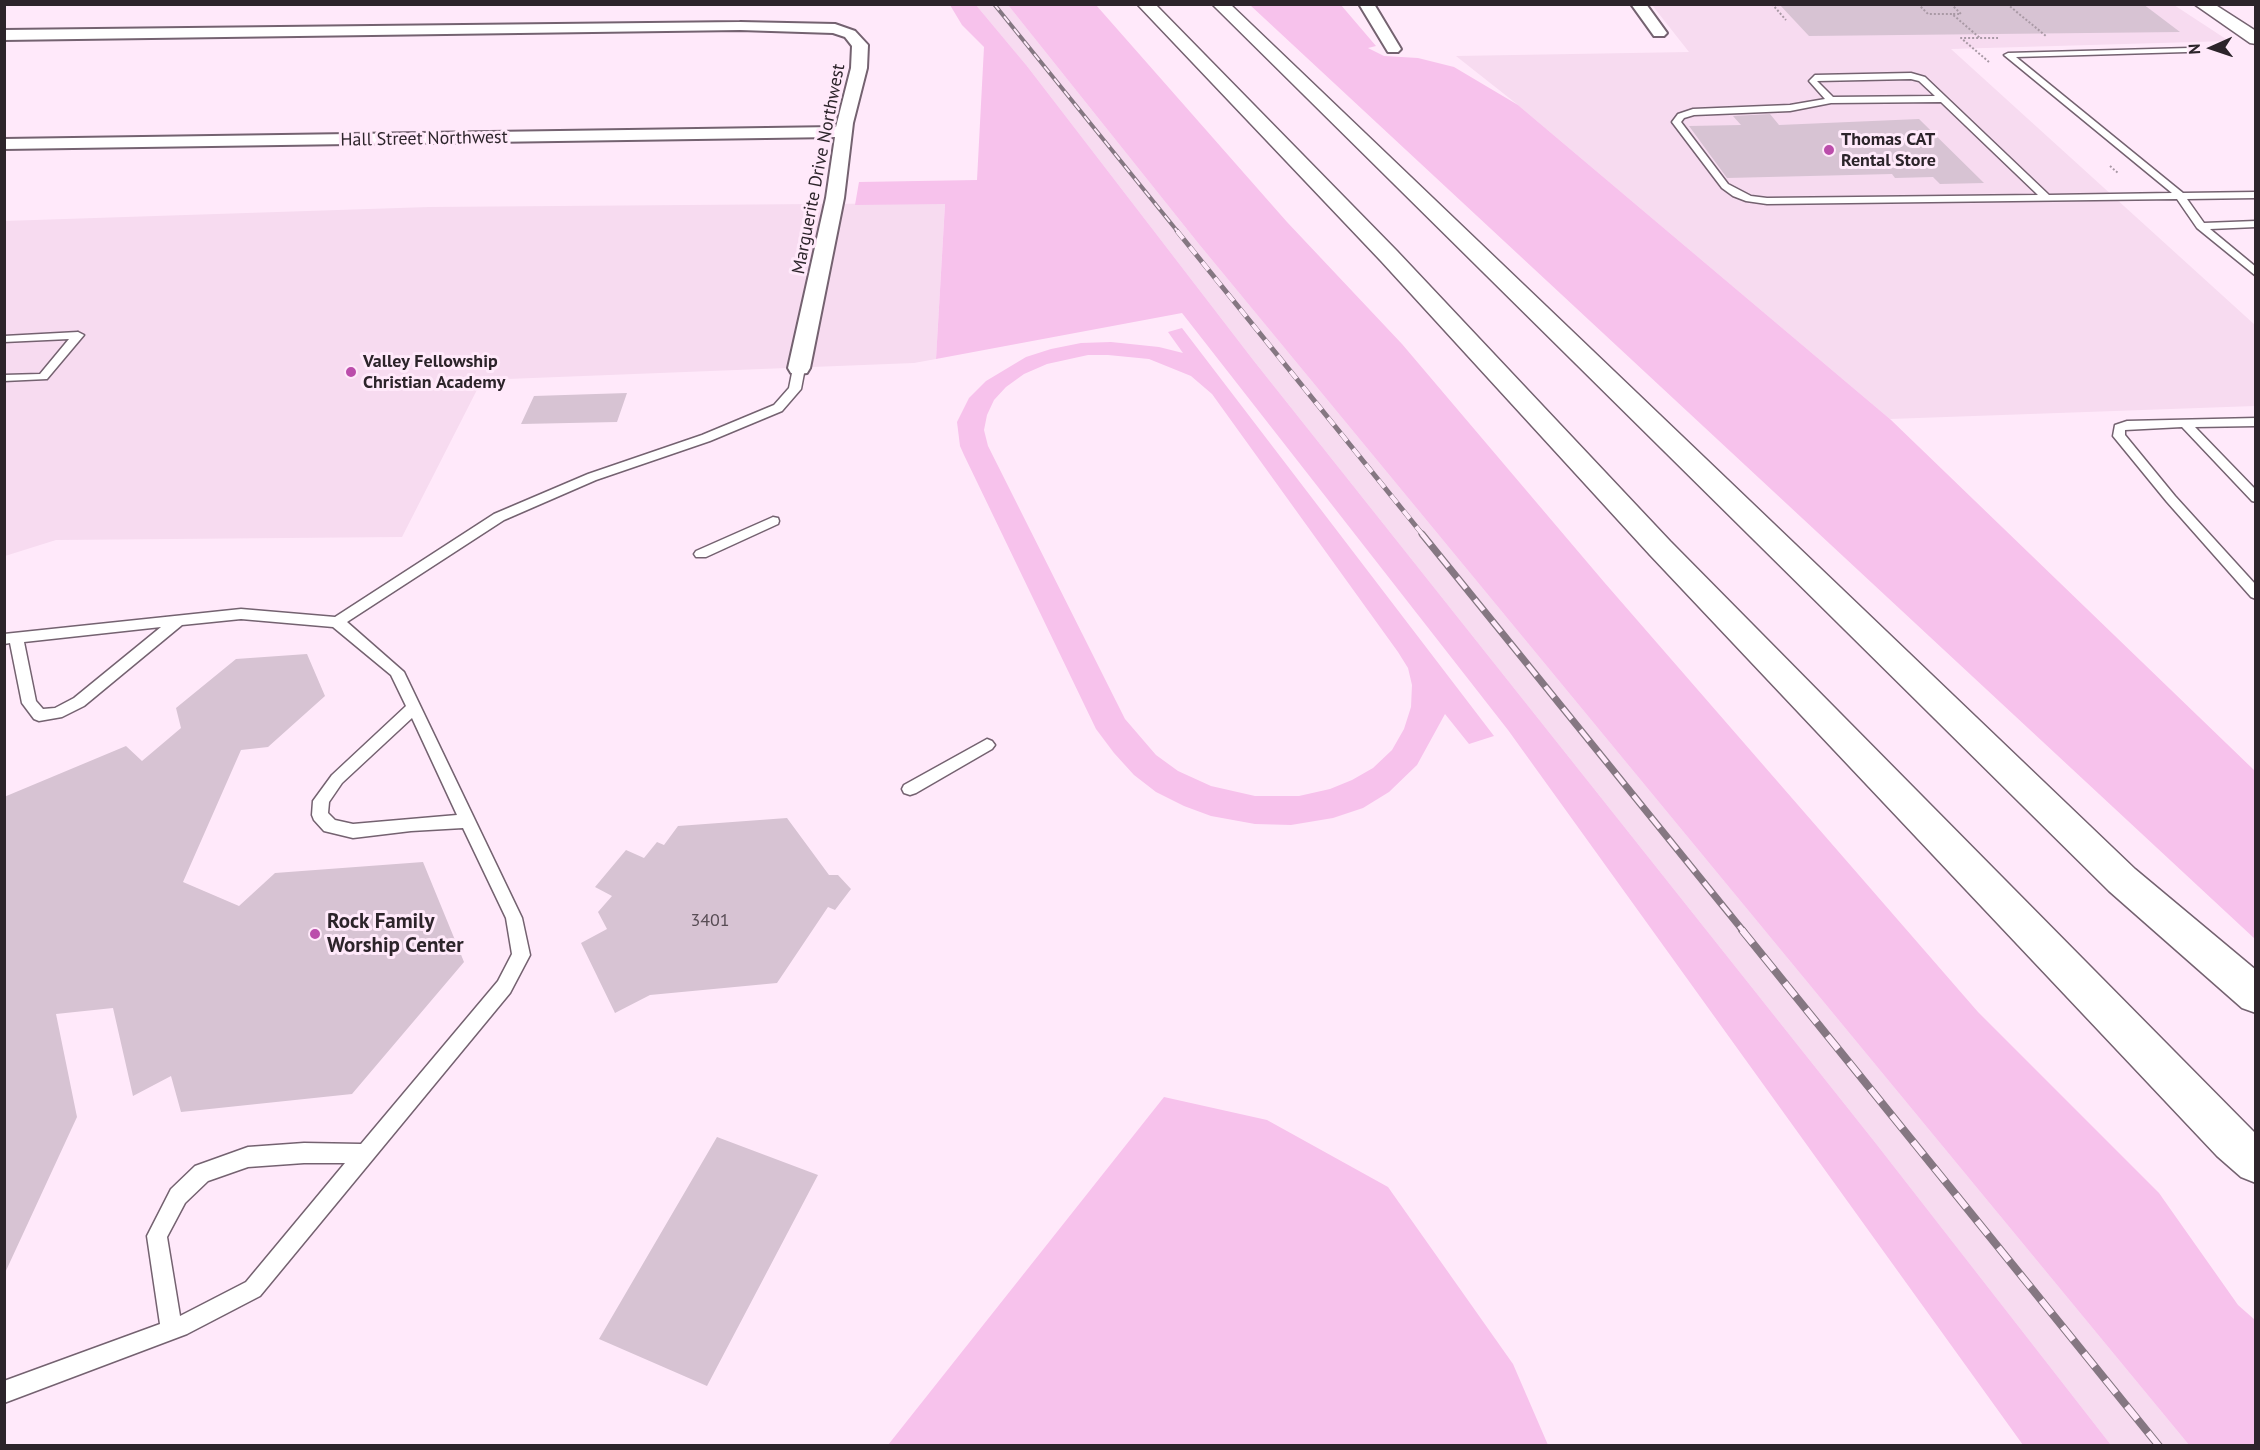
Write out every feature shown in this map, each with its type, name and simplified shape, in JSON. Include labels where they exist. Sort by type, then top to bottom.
[{"type":"main road","points":[[1145,4],[1333,198],[1660,548],[2248,1156]]},
{"type":"main road","points":[[1220,4],[2114,872],[2256,995]]},
{"type":"main road","points":[[2202,4],[2256,39]]},
{"type":"street","points":[[1366,4],[1393,49]]},
{"type":"street","points":[[1638,4],[1659,33]]},
{"type":"street","name":"Marguerite Drive Northwest","points":[[4,35],[743,19],[834,29],[850,34],[860,45],[859,68],[843,132],[835,198],[799,368]]},
{"type":"street","name":"Hall Street Northwest","points":[[4,144],[843,132]]},
{"type":"lane","points":[[2186,50],[2008,55],[2181,196],[2185,206],[2201,226],[2256,273]]},
{"type":"lane","points":[[1831,100],[1814,83],[1815,78],[1917,77],[2048,199]]},
{"type":"lane","points":[[1942,99],[1831,100],[1790,108],[1693,112],[1681,116],[1677,122],[1725,186],[1736,195],[1749,199],[1767,201],[2048,199],[2256,195]]},
{"type":"lane","points":[[2201,226],[2256,224]]},
{"type":"lane","points":[[4,339],[78,335],[43,377],[4,378]]},
{"type":"lane","points":[[338,622],[499,517],[592,477],[706,438],[778,408],[795,389],[799,368]]},
{"type":"lane","points":[[2256,422],[2127,425],[2119,428],[2119,436],[2171,499],[2256,594]]},
{"type":"lane","points":[[2185,424],[2256,498]]},
{"type":"lane","points":[[701,554],[773,520]]},
{"type":"lane","points":[[2239,576],[2256,575]]},
{"type":"lane","points":[[4,1392],[172,1330],[253,1289],[504,987],[521,955],[514,918],[397,672],[338,622],[241,614],[179,620],[10,638],[29,703],[39,715],[57,712],[80,702],[179,620]]},
{"type":"lane","points":[[414,706],[337,779],[321,801],[320,815],[330,826],[353,831],[468,821]]},
{"type":"lane","points":[[910,789],[987,745]]},
{"type":"lane","points":[[172,1330],[157,1236],[178,1196],[202,1173],[248,1157],[304,1152],[366,1154]]},
{"type":"path","points":[[1772,4],[1786,20]]},
{"type":"path","points":[[1918,4],[1928,14],[1961,14],[1950,4]]},
{"type":"path","points":[[2007,4],[2049,38]]},
{"type":"path","points":[[1952,14],[1980,38]]},
{"type":"shaded area","points":[[950,5],[976,5],[1027,66],[1254,361],[1874,1141],[2111,1445],[2023,1445],[1508,730],[1182,313],[936,359],[945,204],[855,205],[859,182],[977,180],[984,47],[962,25]]},
{"type":"shaded area","points":[[976,5],[1008,5],[1198,243],[2189,1445],[2111,1445],[1874,1141],[1254,361],[1027,66]]},
{"type":"shaded area","points":[[1008,5],[1096,5],[1287,222],[1402,344],[1604,582],[1978,1012],[2159,1193],[2238,1305],[2255,1320],[2255,1445],[2189,1445],[1198,243]]},
{"type":"shaded area","points":[[1250,5],[1341,5],[1376,46],[1368,48],[1384,56],[1418,58],[1454,67],[1518,105],[1890,419],[2255,771],[2255,939]]},
{"type":"shaded area","points":[[1652,5],[2174,5],[2229,41],[1951,49],[2255,325],[2255,406],[1890,419],[1518,105],[1456,56],[1689,52]]},
{"type":"shaded area","name":"Valley Fellowship Christian Academy","points":[[945,203],[936,359],[914,363],[482,380],[402,537],[56,540],[5,556],[4,221],[429,207]]},
{"type":"shaded area","points":[[1182,328],[1494,736],[1469,744],[1445,714],[1417,765],[1389,792],[1363,808],[1333,818],[1291,825],[1255,824],[1211,816],[1184,806],[1156,792],[1134,775],[1114,753],[1096,729],[964,455],[960,446],[957,422],[969,398],[986,381],[1026,357],[1081,343],[1111,342],[1159,347],[1183,353],[1168,332]],"holes":[[[1088,355],[1149,359],[1191,376],[1212,394],[1398,652],[1408,668],[1412,685],[1411,707],[1404,729],[1392,750],[1373,768],[1330,789],[1299,796],[1255,796],[1211,786],[1178,771],[1156,755],[1125,719],[988,446],[984,430],[987,415],[994,400],[1006,387],[1024,374],[1047,364]]]},
{"type":"shaded area","points":[[1164,1097],[1267,1120],[1388,1187],[1513,1364],[1548,1445],[888,1445]]},
{"type":"building","points":[[1779,4],[2143,4],[2180,32],[1809,36]]},
{"type":"building","name":"Thomas CAT Rental Store","points":[[1770,114],[1779,125],[1919,119],[1984,183],[1940,184],[1933,177],[1895,178],[1892,174],[1727,178],[1689,126],[1741,125],[1733,116]]},
{"type":"building","points":[[627,393],[617,422],[521,424],[534,396]]},
{"type":"building","name":"Rock Family Worship Center","points":[[307,654],[325,696],[268,747],[241,750],[183,882],[239,906],[275,873],[423,862],[464,962],[352,1094],[181,1112],[171,1076],[133,1096],[113,1008],[56,1014],[77,1117],[4,1275],[4,797],[126,746],[142,761],[181,728],[176,708],[236,659]]},
{"type":"building","points":[[787,818],[829,875],[838,875],[851,889],[835,910],[828,907],[777,983],[650,995],[615,1013],[581,943],[607,929],[598,912],[612,896],[595,887],[626,850],[644,858],[657,842],[664,845],[678,826]]},
{"type":"building","points":[[717,1137],[818,1175],[707,1386],[599,1339]]},
{"type":"railway","points":[[994,4],[1178,232]]},
{"type":"railway","points":[[1177,231],[1423,535]]},
{"type":"railway","points":[[1422,534],[1744,932]]},
{"type":"railway","points":[[1742,930],[2159,1446]]},
{"type":"place","name":"Thomas CAT Rental Store","points":[[1829,150]]},
{"type":"place","name":"Valley Fellowship Christian Academy","points":[[351,372]]},
{"type":"place","name":"Rock Family Worship Center","points":[[315,934]]}]
